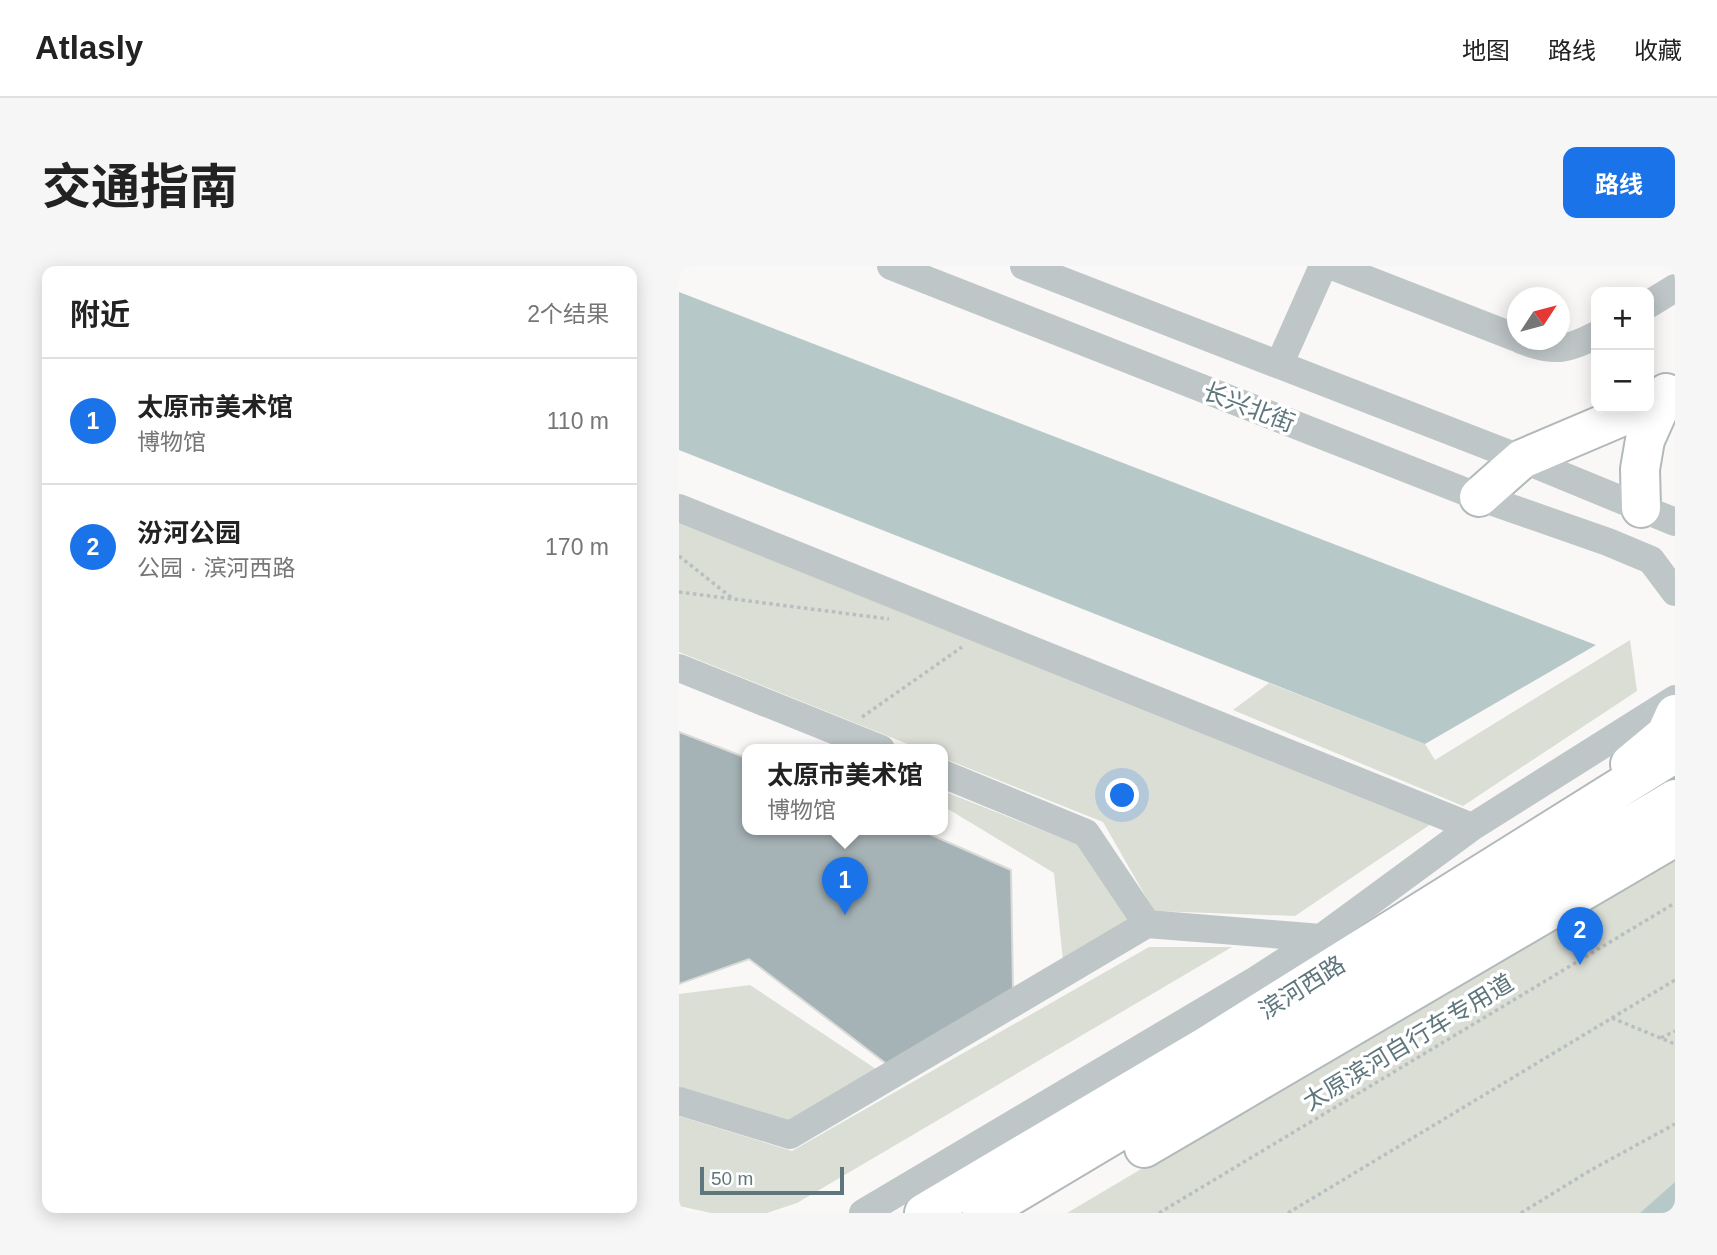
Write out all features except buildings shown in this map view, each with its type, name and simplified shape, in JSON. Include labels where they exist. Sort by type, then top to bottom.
[{"type":"highway","points":[[1479,497],[1523,459],[1658,398]]},
{"type":"highway","points":[[1658,398],[1645,440],[1640,469],[1658,515]]},
{"type":"highway","points":[[1552,830],[1666,734],[1675,714]]},
{"type":"highway","name":"滨河西路","points":[[924,1213],[1208,1045],[1675,753]]},
{"type":"highway","name":"滨河西路","points":[[982,1213],[1675,799]]},
{"type":"highway","points":[[1034,1213],[1675,837]]},
{"type":"highway","points":[[1385,972],[1489,946]]},
{"type":"highway","points":[[1238,1093],[1300,1024]]},
{"type":"street","name":"长兴北街","points":[[891,266],[1479,497],[1608,542],[1651,560],[1675,593]]},
{"type":"street","name":"长兴北街","points":[[1024,266],[1523,459],[1658,515]]},
{"type":"street","points":[[1279,365],[1323,266]]},
{"type":"street","points":[[1332,266],[1507,334]]},
{"type":"street","points":[[1654,301],[1675,288]]},
{"type":"street","points":[[1570,347],[1591,338]]},
{"type":"street","points":[[679,508],[1472,827]]},
{"type":"street","points":[[679,668],[869,744]]},
{"type":"street","points":[[863,1213],[1256,981],[1321,938],[1472,827],[1675,699]]},
{"type":"street","points":[[948,776],[1086,833],[1147,925]]},
{"type":"street","points":[[679,1101],[790,1135],[1147,925],[1321,938]]},
{"type":"path","points":[[679,556],[734,599]]},
{"type":"path","points":[[679,592],[892,620]]},
{"type":"path","points":[[840,732],[985,632]]},
{"type":"path","name":"太原滨河自行车专用道","points":[[1159,1213],[1675,904]]},
{"type":"path","points":[[1288,1213],[1675,980]]},
{"type":"path","points":[[1612,1018],[1675,1044]]},
{"type":"path","points":[[1661,1038],[1675,1031]]},
{"type":"path","points":[[1521,1213],[1591,1170],[1675,1124]]},
{"type":"shaded area","points":[[679,292],[1596,645],[1425,744],[679,450]]},
{"type":"shaded area","points":[[679,521],[1431,824],[1295,916],[1154,911],[1103,822],[948,760],[948,744],[908,744],[679,652]]},
{"type":"shaded area","points":[[1630,640],[1637,691],[1463,806],[1233,710],[1269,683],[1425,744],[1435,760]]},
{"type":"shaded area","points":[[948,793],[1082,846],[1130,919],[1063,961],[1054,873],[948,809]]},
{"type":"shaded area","points":[[1675,853],[1675,1213],[1067,1213]]},
{"type":"shaded area","points":[[1149,947],[1232,947],[797,1203],[767,1213],[711,1213],[679,1206],[679,1116],[792,1151]]},
{"type":"shaded area","points":[[750,985],[876,1069],[785,1125],[679,1093],[679,994]]},
{"type":"shaded area","points":[[1675,1182],[1675,1213],[1640,1213]]},
{"type":"place","name":"太原市美术馆","points":[[845,915]]},
{"type":"place","name":"汾河公园","points":[[1580,965]]}]
